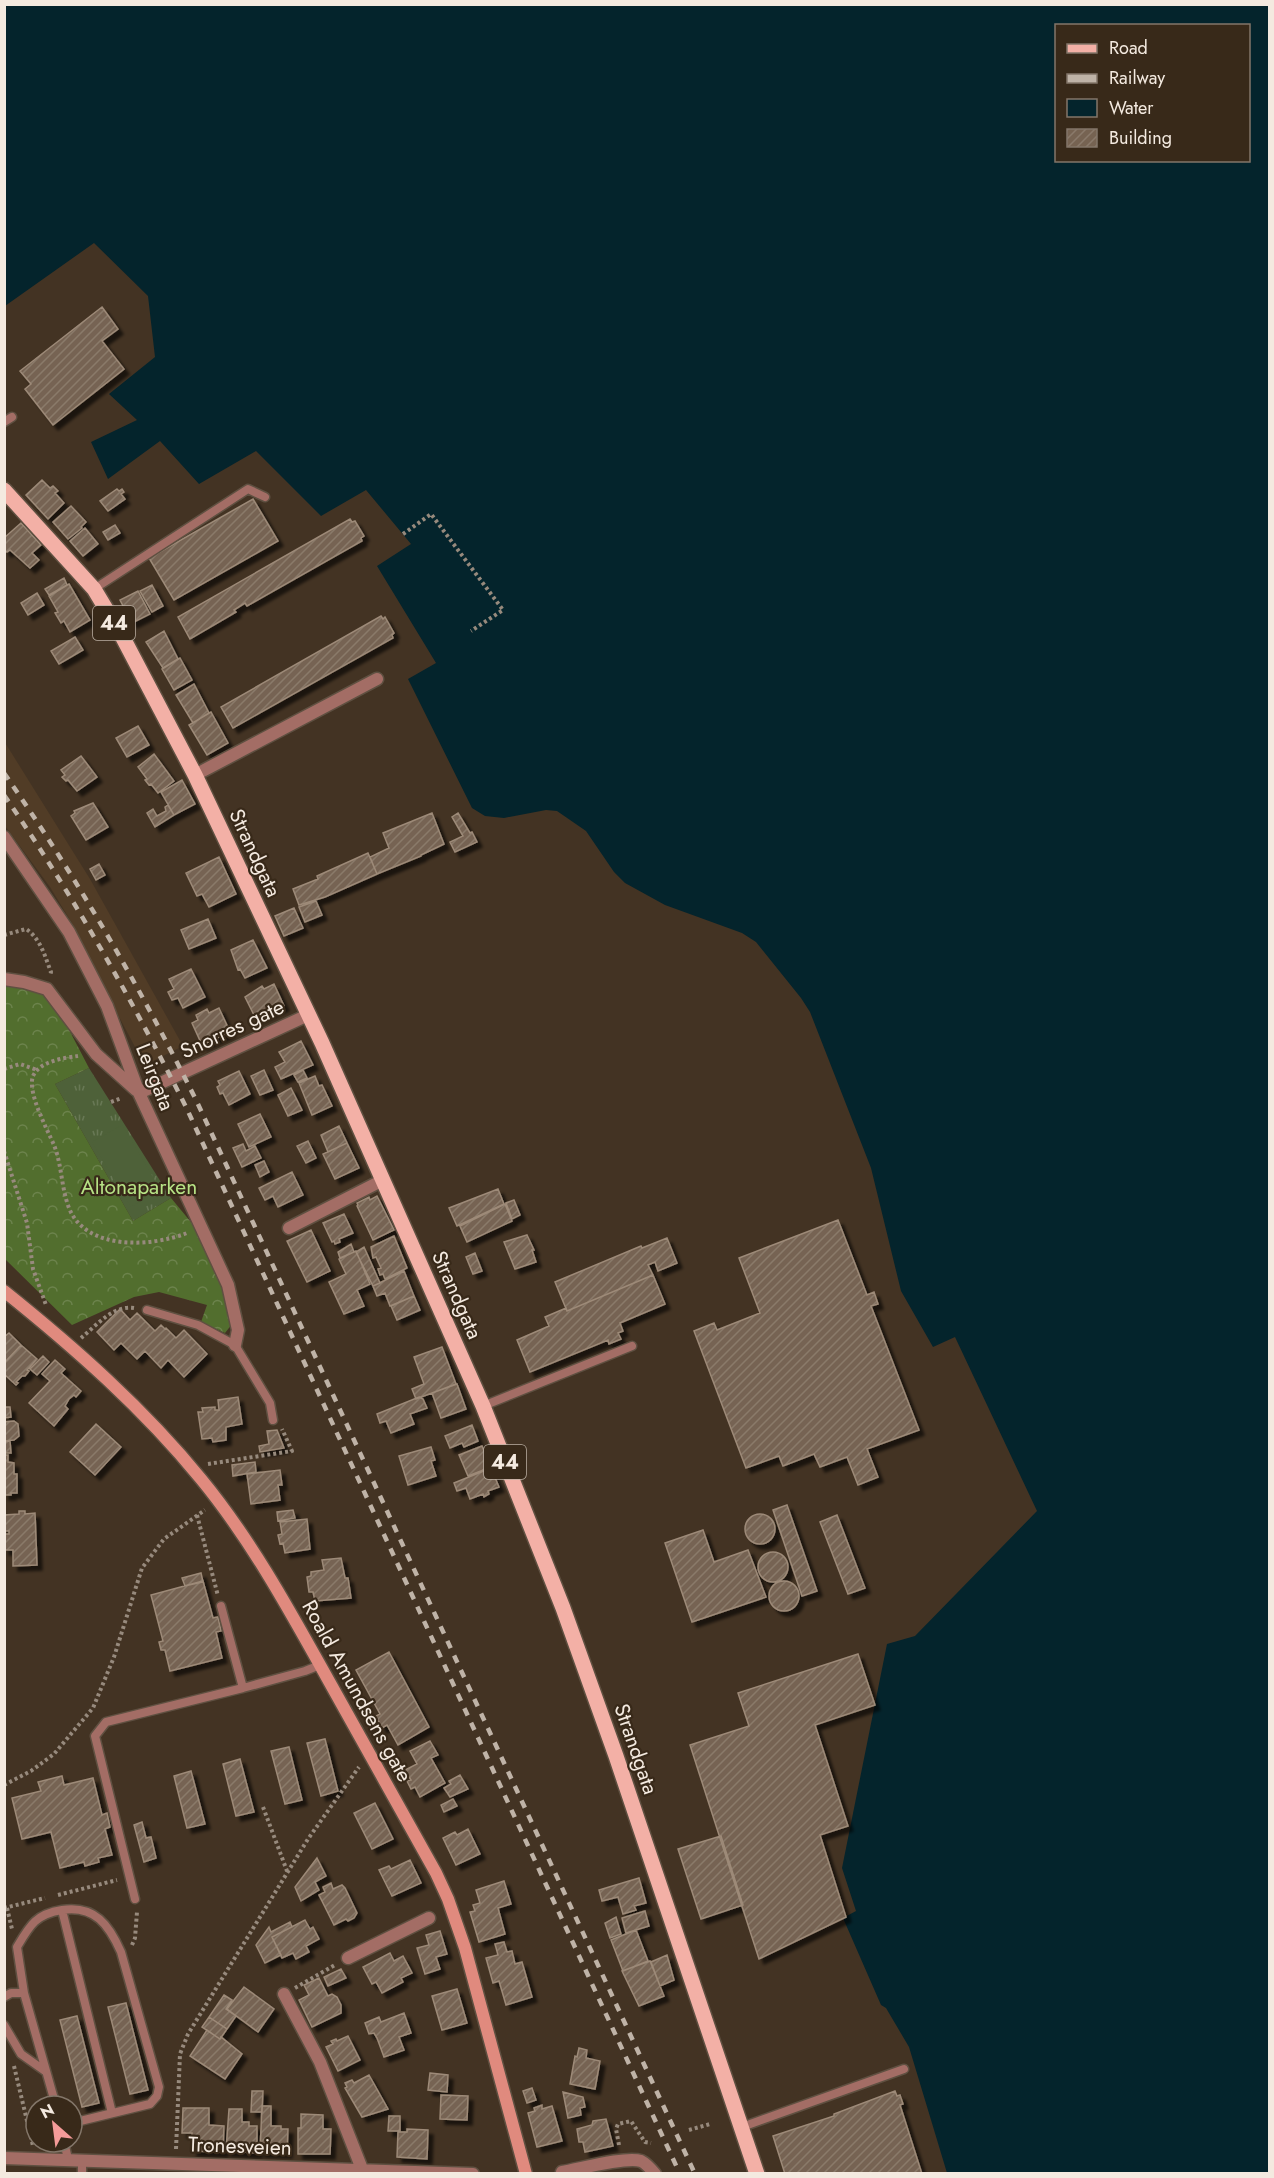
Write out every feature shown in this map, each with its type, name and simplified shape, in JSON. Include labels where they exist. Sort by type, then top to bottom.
[{"type":"main road","name":"Strandgata","points":[[4,490],[93,589],[127,644],[195,775],[383,1180],[483,1406],[563,1608],[616,1756],[757,2174]]},
{"type":"street","points":[[195,775],[377,679]]},
{"type":"street","name":"Leirgata","points":[[4,837],[69,932],[107,1006],[139,1093],[228,1284],[238,1330],[236,1345]]},
{"type":"street","points":[[4,980],[24,982],[47,989],[96,1054],[139,1093]]},
{"type":"street","name":"Snorres gate","points":[[139,1093],[308,1015]]},
{"type":"street","points":[[289,1228],[383,1180]]},
{"type":"street","name":"Roald Amundsens gate","points":[[4,1282],[23,1306]]},
{"type":"street","name":"Roald Amundsens gate","points":[[4,1291],[99,1371],[147,1420],[202,1480],[271,1579],[436,1873],[448,1899],[465,1948],[526,2174]]},
{"type":"street","points":[[348,1958],[429,1918]]},
{"type":"street","points":[[284,1994],[320,2062],[362,2169]]},
{"type":"street","name":"Tronesveien","points":[[4,2158],[68,2159],[224,2169],[362,2169],[473,2174]]},
{"type":"street","points":[[562,2172],[638,2160],[646,2164],[655,2174]]},
{"type":"lane","points":[[93,589],[248,489],[266,497]]},
{"type":"lane","points":[[147,1310],[198,1325],[236,1345],[270,1403],[273,1420]]},
{"type":"lane","points":[[483,1406],[632,1346]]},
{"type":"lane","points":[[221,1606],[243,1689]]},
{"type":"lane","points":[[135,1899],[95,1736],[106,1722],[243,1689],[320,1665]]},
{"type":"lane","points":[[52,2094],[24,1992],[17,1947],[31,1925],[40,1916],[75,1908],[95,1916],[112,1933],[121,1952],[159,2087],[157,2096],[150,2104],[84,2120]]},
{"type":"lane","points":[[62,1910],[112,2113]]},
{"type":"lane","points":[[4,1997],[11,1993],[24,1992]]},
{"type":"lane","points":[[4,2025],[21,2054],[45,2071]]},
{"type":"lane","points":[[742,2127],[904,2069]]},
{"type":"lane","points":[[67,2154],[68,2159]]},
{"type":"lane","points":[[82,2160],[82,2174]]},
{"type":"path","points":[[403,534],[431,514],[503,610],[471,631]]},
{"type":"path","points":[[4,935],[27,929],[40,943],[51,972],[47,989]]},
{"type":"path","points":[[96,1054],[60,1058],[37,1070],[32,1078],[32,1092],[57,1154],[70,1210],[83,1228],[102,1238],[136,1244],[172,1239],[202,1227]]},
{"type":"path","points":[[4,1069],[20,1064],[37,1070]]},
{"type":"path","points":[[4,1151],[27,1223],[33,1269],[46,1305]]},
{"type":"path","points":[[81,1338],[105,1317],[123,1306],[147,1310]]},
{"type":"path","points":[[207,1464],[292,1451],[270,1403]]},
{"type":"path","points":[[4,1785],[30,1771],[54,1754],[93,1708],[114,1657],[128,1605],[142,1568],[164,1539],[205,1510]]},
{"type":"path","points":[[197,1515],[221,1606]]},
{"type":"path","points":[[176,2151],[180,2054],[204,2006],[308,1839],[360,1767]]},
{"type":"path","points":[[263,1807],[288,1872]]},
{"type":"path","points":[[4,1908],[130,1877]]},
{"type":"path","points":[[121,1952],[132,1945],[135,1938],[137,1917],[135,1899]]},
{"type":"path","points":[[284,1994],[348,1958]]},
{"type":"path","points":[[12,2058],[36,2158]]},
{"type":"path","points":[[622,2161],[616,2129],[618,2124],[631,2121],[645,2142],[651,2143]]},
{"type":"path","points":[[689,2130],[710,2124]]},
{"type":"shaded area","points":[[4,741],[90,879],[183,1046],[151,1062],[142,1060],[73,925],[50,887],[5,826]]},
{"type":"green space","points":[[4,986],[23,987],[53,999],[89,1068],[55,1084],[133,1221],[171,1198],[200,1233],[222,1288],[232,1324],[225,1333],[201,1322],[207,1305],[159,1292],[134,1297],[72,1325],[5,1259]]},
{"type":"green space","name":"Altonaparken","points":[[89,1068],[171,1198],[133,1221],[55,1084]]},
{"type":"green space","points":[[122,1125],[160,1189],[131,1207],[92,1142]]},
{"type":"water","points":[[5,5],[1269,5],[1269,2173],[947,2173],[909,2047],[886,2008],[881,2005],[843,1918],[856,1911],[842,1868],[887,1644],[915,1636],[1037,1511],[955,1337],[933,1347],[901,1291],[871,1168],[810,1012],[756,942],[742,933],[665,905],[625,883],[614,872],[586,831],[557,811],[546,810],[504,818],[485,816],[472,808],[408,679],[436,663],[377,566],[411,544],[366,490],[321,516],[256,451],[199,484],[160,441],[108,479],[91,442],[137,420],[109,394],[155,357],[148,296],[94,243],[5,306]]},
{"type":"building","points":[[102,307],[118,329],[102,341],[124,369],[53,425],[25,389],[31,384],[20,371]]},
{"type":"building","points":[[42,480],[50,488],[53,486],[58,491],[55,493],[64,503],[48,519],[26,495]]},
{"type":"building","points":[[117,489],[119,491],[122,489],[124,492],[121,494],[125,499],[108,511],[100,501]]},
{"type":"building","points":[[253,499],[278,541],[174,600],[149,558]]},
{"type":"building","points":[[71,506],[86,522],[68,539],[53,522]]},
{"type":"building","points":[[350,519],[352,522],[355,521],[364,536],[361,538],[362,541],[247,606],[245,603],[234,610],[236,612],[190,639],[178,617]]},
{"type":"building","points":[[21,523],[41,545],[32,553],[39,560],[30,568],[10,550],[7,552],[4,550],[4,538]]},
{"type":"building","points":[[115,525],[120,533],[108,540],[103,532]]},
{"type":"building","points":[[85,528],[98,544],[83,556],[70,541]]},
{"type":"building","points":[[64,578],[67,585],[49,595],[45,589]]},
{"type":"building","points":[[69,584],[90,620],[70,632],[64,621],[61,623],[55,613],[58,612],[49,596]]},
{"type":"building","points":[[152,585],[163,606],[152,612],[140,591]]},
{"type":"building","points":[[138,591],[150,614],[132,623],[120,600]]},
{"type":"building","points":[[37,593],[44,605],[28,615],[21,603]]},
{"type":"building","points":[[381,616],[383,619],[385,617],[394,633],[393,638],[233,728],[221,707]]},
{"type":"building","points":[[164,631],[178,659],[163,668],[146,642]]},
{"type":"building","points":[[75,637],[83,650],[59,664],[51,651]]},
{"type":"building","points":[[180,658],[192,680],[174,690],[162,669]]},
{"type":"building","points":[[194,684],[209,713],[193,723],[176,695]]},
{"type":"building","points":[[211,712],[228,743],[207,755],[189,725]]},
{"type":"building","points":[[138,726],[149,745],[127,757],[116,738]]},
{"type":"building","points":[[154,754],[174,781],[158,793],[145,780],[147,779],[138,767]]},
{"type":"building","points":[[81,756],[97,777],[77,791],[68,780],[62,777],[65,775],[61,770]]},
{"type":"building","points":[[182,780],[195,804],[174,815],[161,792]]},
{"type":"building","points":[[93,803],[108,827],[86,840],[71,816],[75,813],[74,811]]},
{"type":"building","points":[[168,805],[174,815],[155,827],[147,813],[153,809],[157,816],[166,811],[165,807]]},
{"type":"building","points":[[432,813],[444,844],[377,874],[370,857],[389,848],[383,833]]},
{"type":"building","points":[[458,813],[477,842],[455,852],[450,842],[463,836],[452,817]]},
{"type":"building","points":[[368,853],[377,874],[325,897],[299,905],[293,889],[318,879],[317,876]]},
{"type":"building","points":[[219,857],[236,894],[209,907],[202,894],[197,896],[186,873]]},
{"type":"building","points":[[99,864],[105,875],[96,880],[90,869]]},
{"type":"building","points":[[316,901],[322,915],[305,922],[299,907]]},
{"type":"building","points":[[294,908],[303,928],[284,936],[275,916]]},
{"type":"building","points":[[208,919],[216,938],[189,949],[181,930]]},
{"type":"building","points":[[253,940],[267,968],[245,978],[240,969],[238,970],[231,950]]},
{"type":"building","points":[[191,969],[205,997],[183,1008],[178,998],[172,1000],[168,992],[174,989],[169,979]]},
{"type":"building","points":[[274,984],[284,1006],[256,1019],[245,997],[262,986],[264,989]]},
{"type":"building","points":[[219,1008],[230,1032],[202,1045],[192,1023],[198,1020],[196,1015],[207,1009],[209,1013]]},
{"type":"building","points":[[301,1041],[313,1065],[281,1079],[275,1067],[285,1062],[279,1052]]},
{"type":"building","points":[[264,1070],[273,1090],[260,1095],[251,1076]]},
{"type":"building","points":[[303,1070],[307,1078],[298,1082],[294,1075]]},
{"type":"building","points":[[239,1071],[250,1094],[229,1105],[223,1093],[220,1094],[217,1087],[220,1085],[218,1081]]},
{"type":"building","points":[[315,1076],[332,1106],[312,1115],[299,1083]]},
{"type":"building","points":[[291,1088],[302,1110],[288,1116],[278,1095]]},
{"type":"building","points":[[260,1114],[271,1137],[249,1147],[238,1124]]},
{"type":"building","points":[[339,1126],[347,1143],[328,1152],[321,1135]]},
{"type":"building","points":[[308,1141],[316,1158],[306,1163],[297,1146]]},
{"type":"building","points":[[347,1143],[359,1168],[335,1179],[323,1154]]},
{"type":"building","points":[[243,1144],[246,1151],[255,1146],[261,1158],[242,1167],[233,1148]]},
{"type":"building","points":[[264,1161],[269,1172],[260,1177],[255,1165]]},
{"type":"building","points":[[292,1172],[303,1195],[278,1207],[273,1196],[265,1200],[259,1188]]},
{"type":"building","points":[[498,1189],[504,1204],[457,1226],[449,1208]]},
{"type":"building","points":[[377,1196],[394,1230],[373,1240],[357,1203]]},
{"type":"building","points":[[514,1200],[520,1215],[512,1219],[506,1203]]},
{"type":"building","points":[[505,1204],[512,1221],[467,1242],[460,1226]]},
{"type":"building","points":[[344,1214],[353,1233],[339,1239],[340,1242],[335,1244],[323,1223]]},
{"type":"building","points":[[838,1220],[867,1295],[874,1292],[878,1304],[871,1306],[919,1430],[867,1449],[878,1477],[858,1485],[847,1457],[820,1467],[814,1454],[783,1466],[779,1456],[746,1468],[694,1331],[714,1323],[717,1330],[760,1313],[739,1258]]},
{"type":"building","points":[[311,1230],[330,1271],[307,1282],[287,1241]]},
{"type":"building","points":[[527,1235],[534,1250],[532,1250],[536,1262],[515,1269],[504,1242]]},
{"type":"building","points":[[394,1236],[407,1268],[385,1279],[383,1274],[380,1275],[378,1269],[381,1268],[376,1257],[373,1258],[371,1247]]},
{"type":"building","points":[[667,1238],[677,1263],[658,1271],[655,1262],[648,1265],[653,1275],[567,1311],[555,1282],[641,1246],[642,1248]]},
{"type":"building","points":[[351,1244],[354,1252],[340,1258],[338,1252]]},
{"type":"building","points":[[364,1247],[380,1283],[373,1286],[356,1252]]},
{"type":"building","points":[[356,1251],[370,1284],[357,1290],[364,1306],[344,1314],[329,1282],[346,1274],[339,1259]]},
{"type":"building","points":[[475,1253],[482,1271],[473,1274],[466,1257]]},
{"type":"building","points":[[404,1271],[414,1296],[390,1306],[385,1293],[377,1296],[373,1286]]},
{"type":"building","points":[[653,1275],[665,1304],[620,1323],[623,1331],[618,1333],[621,1339],[609,1344],[608,1340],[530,1372],[517,1340],[549,1326],[545,1317],[566,1308],[567,1311]]},
{"type":"building","points":[[414,1296],[420,1310],[397,1320],[391,1306]]},
{"type":"building","points":[[120,1309],[130,1320],[137,1313],[155,1331],[161,1325],[176,1338],[184,1330],[207,1354],[184,1377],[168,1360],[161,1368],[145,1351],[137,1359],[121,1343],[114,1350],[97,1332]]},
{"type":"building","points":[[9,1333],[21,1345],[4,1363],[4,1337]]},
{"type":"building","points":[[21,1345],[37,1359],[27,1370],[29,1371],[25,1376],[16,1382],[18,1383],[16,1385],[4,1374],[4,1363]]},
{"type":"building","points":[[442,1347],[456,1384],[416,1399],[412,1389],[424,1384],[414,1357]]},
{"type":"building","points":[[43,1356],[49,1362],[37,1375],[30,1369]]},
{"type":"building","points":[[55,1360],[65,1369],[61,1373],[81,1391],[76,1397],[74,1395],[69,1399],[65,1406],[68,1409],[54,1426],[29,1403],[50,1381],[42,1374]]},
{"type":"building","points":[[457,1384],[466,1409],[441,1418],[432,1393]]},
{"type":"building","points":[[238,1397],[242,1424],[226,1427],[226,1440],[213,1442],[212,1438],[202,1439],[198,1412],[203,1412],[202,1408],[215,1407],[215,1410],[219,1410],[218,1400]]},
{"type":"building","points":[[419,1397],[423,1399],[427,1408],[410,1414],[414,1424],[391,1433],[386,1421],[380,1423],[377,1414]]},
{"type":"building","points":[[4,1407],[10,1407],[11,1417],[4,1418]]},
{"type":"building","points":[[14,1421],[18,1424],[19,1436],[14,1440],[4,1441],[4,1422]]},
{"type":"building","points":[[96,1424],[121,1447],[95,1475],[70,1452]]},
{"type":"building","points":[[472,1425],[478,1441],[464,1447],[462,1443],[450,1448],[445,1436]]},
{"type":"building","points":[[277,1430],[284,1448],[260,1452],[259,1446],[269,1444],[267,1431]]},
{"type":"building","points":[[10,1441],[11,1453],[4,1453],[4,1442]]},
{"type":"building","points":[[482,1446],[491,1467],[468,1476],[459,1455]]},
{"type":"building","points":[[431,1447],[435,1460],[431,1461],[436,1476],[408,1485],[399,1456]]},
{"type":"building","points":[[4,1455],[8,1455],[8,1462],[14,1463],[14,1474],[17,1474],[17,1493],[11,1493],[11,1495],[4,1495]]},
{"type":"building","points":[[255,1462],[256,1472],[233,1476],[232,1465]]},
{"type":"building","points":[[491,1468],[499,1487],[488,1491],[489,1494],[470,1499],[466,1488],[457,1491],[454,1483]]},
{"type":"building","points":[[280,1470],[282,1485],[278,1485],[280,1500],[251,1504],[247,1474]]},
{"type":"building","points":[[787,1505],[817,1591],[802,1596],[773,1510]]},
{"type":"building","points":[[293,1510],[295,1518],[278,1521],[277,1512]]},
{"type":"building","points":[[19,1511],[25,1511],[25,1514],[35,1513],[37,1565],[13,1566],[13,1550],[4,1550],[4,1534],[9,1534],[9,1531],[4,1531],[4,1515],[19,1514]]},
{"type":"building","points":[[760,1514],[771,1518],[775,1529],[771,1540],[760,1544],[749,1540],[745,1529],[749,1518]]},
{"type":"building","points":[[837,1515],[865,1588],[848,1594],[820,1522]]},
{"type":"building","points":[[307,1519],[310,1549],[285,1553],[278,1535],[282,1534],[280,1522]]},
{"type":"building","points":[[703,1530],[714,1562],[748,1550],[766,1597],[692,1622],[665,1543]]},
{"type":"building","points":[[773,1552],[784,1556],[788,1567],[784,1578],[773,1582],[762,1578],[758,1567],[762,1556]]},
{"type":"building","points":[[341,1558],[345,1578],[348,1578],[351,1598],[315,1601],[313,1592],[309,1592],[307,1577],[311,1576],[311,1572],[324,1570],[322,1560]]},
{"type":"building","points":[[201,1573],[203,1582],[185,1586],[182,1578]]},
{"type":"building","points":[[203,1581],[213,1618],[218,1617],[221,1631],[216,1632],[222,1658],[170,1671],[165,1650],[161,1650],[159,1642],[163,1641],[151,1595]]},
{"type":"building","points":[[784,1581],[795,1585],[799,1596],[795,1607],[784,1611],[773,1607],[769,1596],[773,1585]]},
{"type":"building","points":[[389,1652],[429,1727],[398,1745],[387,1725],[382,1728],[376,1716],[380,1714],[356,1670]]},
{"type":"building","points":[[858,1654],[875,1705],[815,1725],[848,1826],[820,1835],[846,1917],[759,1959],[690,1745],[749,1726],[738,1693]]},
{"type":"building","points":[[325,1739],[338,1791],[321,1796],[307,1743]]},
{"type":"building","points":[[430,1741],[438,1755],[431,1758],[445,1783],[420,1797],[415,1787],[411,1789],[407,1781],[411,1780],[405,1770],[417,1764],[410,1751]]},
{"type":"building","points":[[289,1747],[302,1800],[285,1804],[271,1751]]},
{"type":"building","points":[[240,1759],[254,1812],[236,1816],[223,1764]]},
{"type":"building","points":[[191,1771],[205,1824],[187,1828],[174,1776]]},
{"type":"building","points":[[460,1775],[468,1789],[450,1797],[444,1788],[451,1784],[449,1781]]},
{"type":"building","points":[[62,1776],[64,1785],[93,1778],[102,1815],[107,1813],[110,1827],[105,1829],[112,1855],[98,1858],[99,1862],[85,1866],[84,1862],[60,1868],[51,1832],[22,1839],[12,1798],[41,1791],[38,1782]]},
{"type":"building","points":[[453,1799],[457,1806],[444,1812],[441,1805]]},
{"type":"building","points":[[375,1803],[393,1839],[372,1849],[354,1813]]},
{"type":"building","points":[[142,1822],[146,1838],[151,1837],[156,1858],[144,1862],[134,1825]]},
{"type":"building","points":[[468,1829],[480,1854],[456,1865],[443,1838],[455,1832],[457,1835]]},
{"type":"building","points":[[721,1836],[743,1905],[701,1919],[678,1849]]},
{"type":"building","points":[[317,1858],[326,1876],[315,1882],[319,1890],[301,1901],[295,1887]]},
{"type":"building","points":[[410,1860],[421,1883],[392,1896],[379,1870],[389,1866],[391,1869]]},
{"type":"building","points":[[639,1878],[646,1903],[634,1906],[636,1910],[623,1914],[618,1897],[602,1901],[599,1890]]},
{"type":"building","points":[[504,1881],[511,1904],[498,1908],[505,1934],[479,1942],[470,1912],[475,1911],[473,1905],[480,1903],[476,1890]]},
{"type":"building","points":[[331,1883],[333,1889],[342,1885],[345,1888],[357,1913],[354,1918],[334,1925],[319,1895],[325,1892],[323,1887]]},
{"type":"building","points":[[645,1911],[649,1926],[626,1933],[622,1918]]},
{"type":"building","points":[[616,1917],[621,1934],[610,1938],[605,1923]]},
{"type":"building","points":[[305,1920],[310,1929],[313,1927],[319,1939],[306,1946],[309,1952],[296,1959],[293,1953],[282,1958],[272,1937]]},
{"type":"building","points":[[290,1922],[292,1927],[272,1937],[281,1955],[265,1963],[256,1945],[269,1927],[271,1932]]},
{"type":"building","points":[[636,1930],[648,1961],[623,1971],[611,1940]]},
{"type":"building","points":[[440,1931],[447,1954],[436,1957],[440,1969],[425,1974],[417,1948],[429,1945],[426,1935]]},
{"type":"building","points":[[504,1942],[507,1952],[512,1951],[515,1964],[522,1962],[532,1997],[506,2005],[499,1981],[493,1983],[486,1958],[498,1955],[495,1944]]},
{"type":"building","points":[[390,1953],[394,1961],[403,1956],[412,1973],[401,1978],[403,1982],[382,1993],[376,1982],[372,1984],[363,1967]]},
{"type":"building","points":[[667,1955],[674,1980],[660,1986],[651,1962]]},
{"type":"building","points":[[650,1961],[664,1996],[639,2006],[622,1971]]},
{"type":"building","points":[[341,1969],[346,1978],[328,1986],[324,1977]]},
{"type":"building","points":[[319,1978],[328,1996],[332,1994],[337,1997],[341,2005],[341,2013],[312,2027],[299,2000],[309,1995],[304,1985]]},
{"type":"building","points":[[244,1987],[274,2009],[258,2032],[227,2009]]},
{"type":"building","points":[[457,1989],[467,2023],[442,2030],[432,1996]]},
{"type":"building","points":[[224,1995],[232,2000],[226,2009],[236,2016],[227,2029],[209,2017]]},
{"type":"building","points":[[126,2003],[148,2090],[130,2094],[108,2007]]},
{"type":"building","points":[[404,2013],[411,2033],[399,2037],[404,2050],[384,2057],[377,2038],[374,2033],[369,2034],[365,2023],[379,2017],[381,2022]]},
{"type":"building","points":[[77,2016],[99,2103],[84,2107],[84,2094],[79,2094],[60,2020]]},
{"type":"building","points":[[209,2017],[227,2029],[220,2039],[202,2027]]},
{"type":"building","points":[[207,2030],[220,2039],[221,2037],[242,2054],[225,2079],[190,2056]]},
{"type":"building","points":[[348,2036],[360,2060],[338,2071],[326,2047],[333,2044],[331,2041]]},
{"type":"building","points":[[579,2048],[587,2050],[586,2058],[600,2061],[595,2089],[570,2084],[575,2056],[577,2057]]},
{"type":"building","points":[[430,2073],[448,2075],[447,2092],[428,2090]]},
{"type":"building","points":[[369,2075],[388,2109],[362,2117],[345,2088],[347,2087],[345,2083],[352,2080],[354,2083]]},
{"type":"building","points":[[532,2088],[536,2100],[527,2103],[523,2091]]},
{"type":"building","points":[[252,2091],[263,2091],[262,2112],[251,2112]]},
{"type":"building","points":[[895,2091],[897,2096],[900,2095],[903,2104],[900,2105],[922,2174],[785,2174],[773,2136],[834,2116],[834,2114]]},
{"type":"building","points":[[563,2092],[583,2097],[585,2107],[580,2108],[581,2115],[568,2118]]},
{"type":"building","points":[[441,2095],[468,2096],[467,2120],[440,2119]]},
{"type":"building","points":[[542,2105],[542,2109],[552,2106],[562,2141],[537,2147],[528,2113]]},
{"type":"building","points":[[262,2106],[271,2106],[271,2126],[288,2129],[287,2153],[260,2152]]},
{"type":"building","points":[[183,2108],[209,2108],[209,2125],[224,2126],[223,2152],[192,2151],[192,2133],[182,2133]]},
{"type":"building","points":[[229,2109],[242,2109],[242,2122],[249,2122],[249,2126],[257,2126],[257,2153],[226,2151]]},
{"type":"building","points":[[301,2114],[323,2115],[323,2129],[331,2129],[330,2154],[298,2154],[298,2128],[301,2128]]},
{"type":"building","points":[[389,2116],[400,2116],[400,2131],[388,2131]]},
{"type":"building","points":[[606,2119],[613,2146],[585,2152],[583,2142],[579,2142],[577,2129],[592,2125],[593,2121]]},
{"type":"building","points":[[407,2129],[428,2130],[427,2159],[397,2157],[398,2132],[407,2132]]},
{"type":"railway","points":[[4,773],[82,893],[153,1017],[197,1102],[695,2174]]},
{"type":"railway","points":[[4,795],[101,948],[186,1107],[680,2174]]}]
